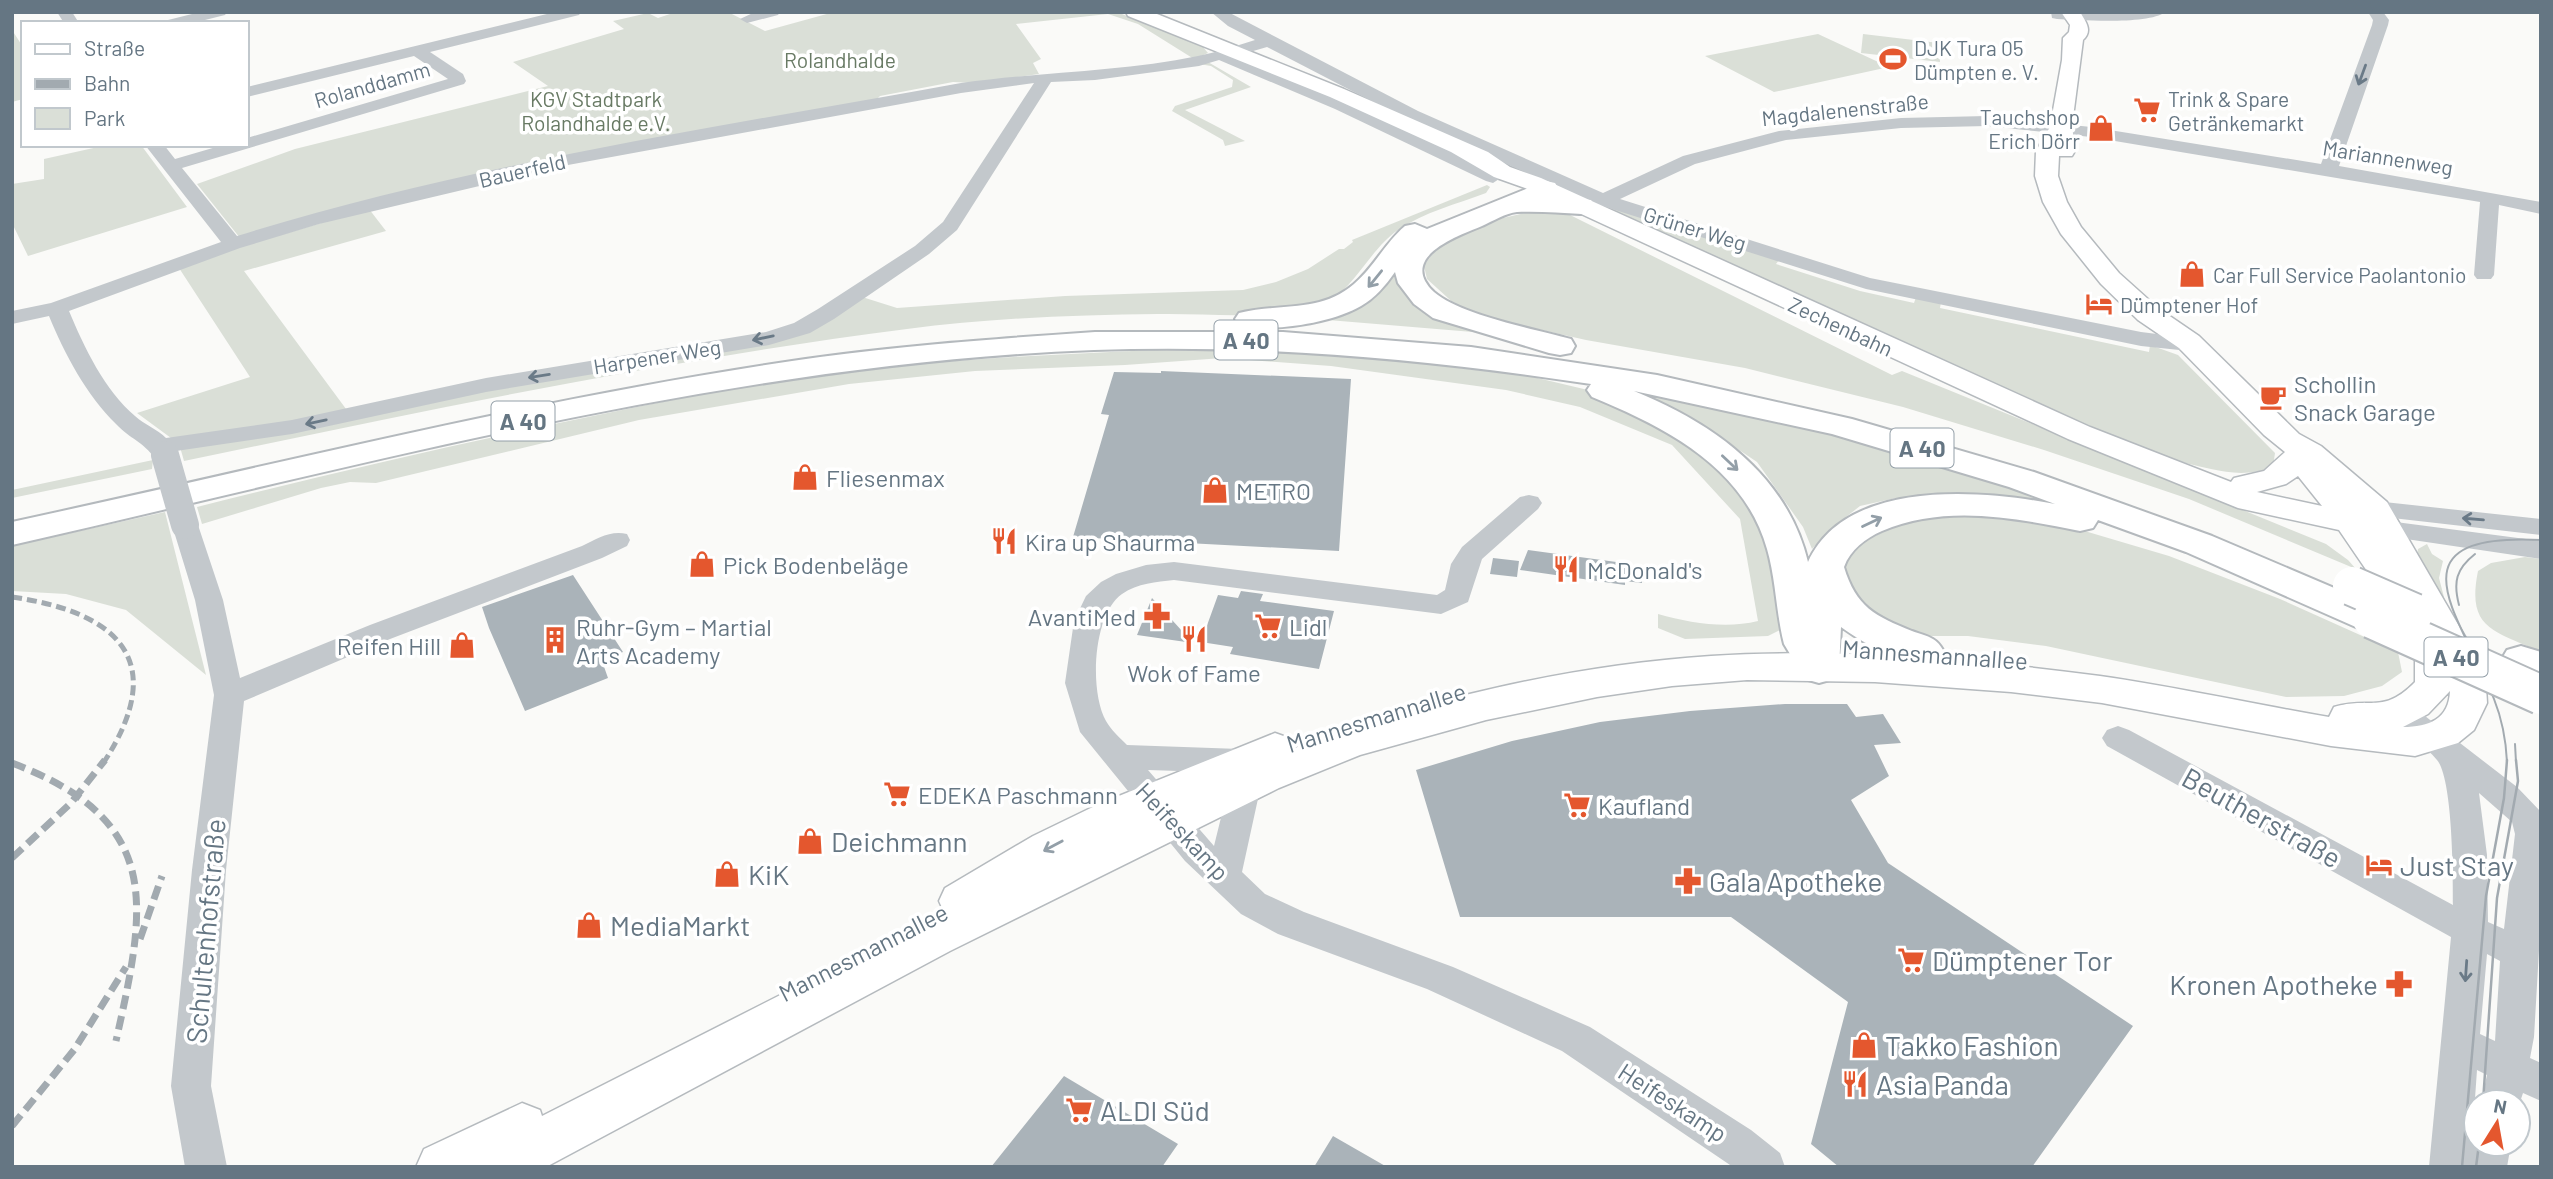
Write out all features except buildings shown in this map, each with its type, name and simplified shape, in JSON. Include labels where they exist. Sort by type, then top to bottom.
[{"type":"highway","points":[[1175,324],[1289,317],[1317,313],[1346,303],[1363,293],[1399,246],[1412,234],[1501,187],[1539,186]]},
{"type":"highway","points":[[1501,187],[1531,203],[1592,203]]},
{"type":"highway","points":[[1501,187],[1415,252],[1409,269],[1412,283],[1424,298],[1444,312],[1496,329],[1616,360]]},
{"type":"highway","name":"A 40","points":[[12,515],[596,388],[753,360],[973,333],[1175,324],[1288,326],[1390,332],[1532,347],[1616,360],[1778,393],[1969,444],[2204,525],[2364,547],[2531,664]]},
{"type":"highway","name":"A 40","points":[[12,534],[365,452],[793,370],[910,354],[1041,344],[1253,340],[1451,352],[1643,381],[1715,395],[1872,433],[1968,462],[2138,519],[2272,572],[2364,547]]},
{"type":"highway","points":[[1451,352],[1595,386],[1639,404],[1711,445],[1748,479],[1773,512],[1786,547],[1799,626],[1816,654]]},
{"type":"highway","points":[[1816,654],[1825,567],[1829,555],[1848,534],[1879,518],[1926,506],[1959,503],[2007,506],[2080,520],[2186,552],[2364,547]]},
{"type":"highway","name":"A 40","points":[[2364,547],[2541,695]]},
{"type":"highway","points":[[1825,567],[1836,598],[1852,616],[1871,629],[1923,650]]},
{"type":"main road","name":"Zechenbahn","points":[[1135,12],[1229,54],[1508,168],[1539,186],[1592,203],[1933,368],[2151,462],[2247,493],[2364,547]]},
{"type":"main road","points":[[2067,18],[2070,74],[2060,128],[2066,141],[2063,172],[2073,203],[2083,222],[2119,266],[2157,302],[2182,337],[2292,449],[2310,453],[2357,491],[2364,547],[2400,594],[2433,657],[2435,667],[2434,686],[2414,709],[2401,714]]},
{"type":"main road","name":"Zechenbahn","points":[[1460,149],[1501,187]]},
{"type":"main road","points":[[2247,493],[2284,475],[2292,449]]},
{"type":"main road","points":[[2247,493],[2364,547],[2466,671],[2471,690],[2470,705],[2443,748]]},
{"type":"main road","name":"Mannesmannallee","points":[[496,1167],[820,996],[1162,810],[1242,773],[1306,759],[1377,734],[1533,695],[1604,681],[1696,671],[1783,667],[1816,654],[1923,650],[2062,664],[2317,714],[2353,718],[2401,714]]},
{"type":"main road","name":"Mannesmannallee","points":[[1816,654],[1951,674],[2144,696],[2324,731],[2443,748]]},
{"type":"main road","name":"Mannesmannallee","points":[[442,1167],[939,915],[1048,848],[1162,810]]},
{"type":"street","points":[[182,21],[220,12]]},
{"type":"street","points":[[248,92],[574,12]]},
{"type":"street","points":[[747,19],[773,12]]},
{"type":"street","name":"Grüner Weg","points":[[1218,12],[1233,23],[1592,203],[1866,283],[2153,341],[2182,337]]},
{"type":"street","points":[[2067,18],[2118,18],[2158,12]]},
{"type":"street","points":[[2328,170],[2380,25],[2381,20],[2375,12]]},
{"type":"street","name":"Bauerfeld","points":[[12,318],[61,318],[233,244],[330,215],[602,152],[939,92],[1046,78],[1096,75],[1229,54],[1270,41]]},
{"type":"street","name":"Rolanddamm","points":[[248,144],[458,81],[457,77],[416,50]]},
{"type":"street","points":[[1266,69],[1501,187]]},
{"type":"street","name":"Harpener Weg","points":[[164,451],[292,427],[486,385],[769,338],[802,328],[922,250],[950,226],[1046,78]]},
{"type":"street","name":"Magdalenenstraße","points":[[1592,203],[1689,160],[1785,135],[1863,126],[1943,122],[1997,122],[2060,128]]},
{"type":"street","name":"Mariannenweg","points":[[2060,128],[2328,170],[2541,208]]},
{"type":"street","points":[[156,147],[233,244]]},
{"type":"street","name":"Rolanddamm","points":[[170,166],[238,147]]},
{"type":"street","points":[[2484,275],[2490,197]]},
{"type":"street","points":[[61,318],[122,419],[152,436],[164,451]]},
{"type":"street","name":"Schultenhofstraße","points":[[164,451],[209,600],[229,695],[209,870],[191,1086],[206,1167]]},
{"type":"street","name":"Heifeskamp","points":[[1529,503],[1472,553],[1465,564],[1458,595],[1441,605],[1174,571],[1146,574],[1111,588],[1097,603],[1088,621],[1080,683],[1091,724],[1162,810],[1253,904],[1291,923],[1440,978],[1576,1039],[1737,1144],[1765,1167]]},
{"type":"street","points":[[2364,547],[2541,527]]},
{"type":"street","points":[[229,695],[380,632],[592,552],[617,540]]},
{"type":"street","points":[[2364,547],[2541,550]]},
{"type":"street","points":[[2401,714],[2505,796],[2524,813],[2530,823],[2532,834],[2519,953],[2515,1037],[2517,1084]]},
{"type":"street","name":"Beutherstraße","points":[[2118,738],[2469,930],[2519,953]]},
{"type":"street","points":[[2443,748],[2465,795],[2470,838],[2469,930],[2450,1167]]},
{"type":"street","points":[[1116,757],[1242,773],[1224,877]]},
{"type":"street","points":[[2465,795],[2505,796]]},
{"type":"street","points":[[2461,1043],[2517,1084]]},
{"type":"green space","points":[[676,12],[728,12],[765,31],[834,12],[1117,12],[1203,47],[1208,53],[1194,59],[1138,24],[1108,14],[1016,24],[1041,59],[1033,63],[1039,74],[974,83],[953,82],[880,96],[876,100],[621,145],[240,238],[197,184],[295,149],[548,86],[513,62],[624,29],[613,21],[648,13],[658,18]]},
{"type":"green space","points":[[12,30],[21,44],[21,100],[12,102]]},
{"type":"green space","points":[[1818,34],[1889,67],[1774,92],[1705,56]]},
{"type":"green space","points":[[1863,34],[1939,43],[1940,62],[1861,53]]},
{"type":"green space","points":[[1208,62],[1251,87],[1185,110],[1245,141],[1225,146],[1223,140],[1172,111],[1175,106],[1232,87],[1233,80],[1211,66],[1199,64]]},
{"type":"green space","points":[[98,147],[142,147],[187,207],[28,256],[12,223],[12,184],[44,179],[44,159]]},
{"type":"green space","points":[[1487,185],[1490,187],[1486,193],[1430,213],[1398,230],[1330,301],[1289,312],[1252,315],[1064,316],[907,329],[635,371],[184,461],[180,447],[487,388],[768,341],[859,296],[897,308],[1065,296],[1243,290],[1276,282],[1308,269],[1339,249],[1344,249],[1352,240]]},
{"type":"green space","points":[[1616,208],[1779,260],[1776,264],[1860,291],[1914,303],[1916,297],[1941,302],[1940,308],[2149,352],[2150,345],[2178,355],[2275,453],[2273,467],[2242,473],[2227,472],[2189,464],[2144,449],[1877,332],[1612,210]]},
{"type":"green space","points":[[369,209],[386,231],[244,271],[349,413],[280,426],[171,438],[137,413],[250,377],[179,268],[229,250]]},
{"type":"green space","points":[[1548,209],[1564,212],[1892,375],[1902,371],[2326,544],[2356,569],[2189,499],[2044,450],[1903,407],[1745,368],[1586,340],[1497,320],[1459,308],[1427,279],[1424,266],[1434,253],[1462,233],[1496,220]]},
{"type":"green space","points":[[1391,273],[1398,274],[1497,334],[1316,319]]},
{"type":"green space","points":[[1155,350],[1264,351],[1383,359],[1529,376],[1588,390],[1703,449],[1763,516],[1786,627],[1768,636],[1685,639],[1658,628],[1658,614],[1708,624],[1733,625],[1758,621],[1740,519],[1672,445],[1580,407],[1506,390],[1331,366],[1223,358],[975,371],[849,384],[639,420],[376,483],[350,482],[321,488],[202,524],[197,507],[490,438],[759,384],[943,362]]},
{"type":"green space","points":[[1605,383],[1765,415],[1908,453],[2126,526],[2014,501],[1896,498],[1860,506],[1832,528],[1812,549],[1803,527],[1757,462],[1699,423]]},
{"type":"green space","points":[[153,460],[152,469],[12,498],[12,490]]},
{"type":"green space","points":[[165,512],[206,675],[126,610],[66,594],[12,591],[12,546]]},
{"type":"green space","points":[[1950,513],[2006,514],[2061,524],[2169,556],[2280,599],[2398,652],[2402,672],[2382,686],[2344,696],[2286,697],[2046,646],[1968,636],[1911,636],[1868,618],[1839,577],[1856,546],[1895,526]]},
{"type":"green space","points":[[2427,544],[2432,554],[2443,561],[2439,578],[2445,601],[2441,600],[2417,555],[2418,549]]},
{"type":"green space","points":[[2525,557],[2541,559],[2541,652],[2488,626],[2476,606],[2478,571],[2491,563]]},
{"type":"tram line","points":[[2507,761],[2497,707],[2453,611],[2447,586],[2449,565],[2463,550],[2493,541],[2541,540]]},
{"type":"tram line","points":[[2459,605],[2456,589],[2458,576],[2475,554]]},
{"type":"tram line","points":[[2515,744],[2516,762]]},
{"type":"tram line","points":[[2484,1088],[2497,898],[2518,781],[2516,760]]},
{"type":"tram line","points":[[2462,1167],[2486,896],[2504,798],[2507,761]]},
{"type":"tram line","points":[[2476,1167],[2477,1158]]},
{"type":"railway","points":[[12,597],[49,604],[80,615],[104,629],[122,646],[132,668],[133,695],[124,726],[104,762]]},
{"type":"railway","points":[[76,797],[105,760]]},
{"type":"railway","points":[[12,763],[62,786],[76,797]]},
{"type":"railway","points":[[12,858],[76,797]]},
{"type":"railway","points":[[76,797],[97,812],[120,841],[133,873],[137,909],[134,949],[116,1041]]},
{"type":"railway","points":[[140,939],[162,876]]},
{"type":"railway","points":[[12,1126],[74,1050],[126,967]]},
{"type":"place","name":"DJK Tura 05 Dümpten e. V.","points":[[1893,59]]},
{"type":"place","name":"Trink & Spare Getränkemarkt","points":[[2147,110]]},
{"type":"place","name":"Tauchshop Erich Dörr","points":[[2101,128]]},
{"type":"place","name":"Car Full Service Paolantonio","points":[[2192,274]]},
{"type":"place","name":"Dümptener Hof","points":[[2099,304]]},
{"type":"place","name":"Schollin Snack Garage","points":[[2273,397]]},
{"type":"place","name":"Fliesenmax","points":[[805,477]]},
{"type":"place","name":"METRO","points":[[1215,490]]},
{"type":"place","name":"Kira up Shaurma","points":[[1004,541]]},
{"type":"place","name":"Pick Bodenbeläge","points":[[702,564]]},
{"type":"place","name":"McDonald's","points":[[1566,569]]},
{"type":"place","name":"AvantiMed","points":[[1157,616]]},
{"type":"place","name":"Lidl","points":[[1268,626]]},
{"type":"place","name":"Wok of Fame","points":[[1194,639]]},
{"type":"place","name":"Ruhr-Gym – Martial Arts Academy","points":[[555,640]]},
{"type":"place","name":"Reifen Hill","points":[[462,645]]},
{"type":"place","name":"EDEKA Paschmann","points":[[897,794]]},
{"type":"place","name":"Kaufland","points":[[1577,805]]},
{"type":"place","name":"Deichmann","points":[[810,841]]},
{"type":"place","name":"Just Stay","points":[[2379,865]]},
{"type":"place","name":"KiK","points":[[727,874]]},
{"type":"place","name":"Gala Apotheke","points":[[1688,881]]},
{"type":"place","name":"MediaMarkt","points":[[589,925]]},
{"type":"place","name":"Dümptener Tor","points":[[1911,960]]},
{"type":"place","name":"Kronen Apotheke","points":[[2399,984]]},
{"type":"place","name":"Takko Fashion","points":[[1864,1045]]},
{"type":"place","name":"Asia Panda","points":[[1855,1084]]},
{"type":"place","name":"ALDI Süd","points":[[1079,1110]]},
{"type":"park label","name":"Rolandhalde","points":[[840,59]]},
{"type":"park label","name":"KGV Stadtpark Rolandhalde e.V.","points":[[596,110]]}]
